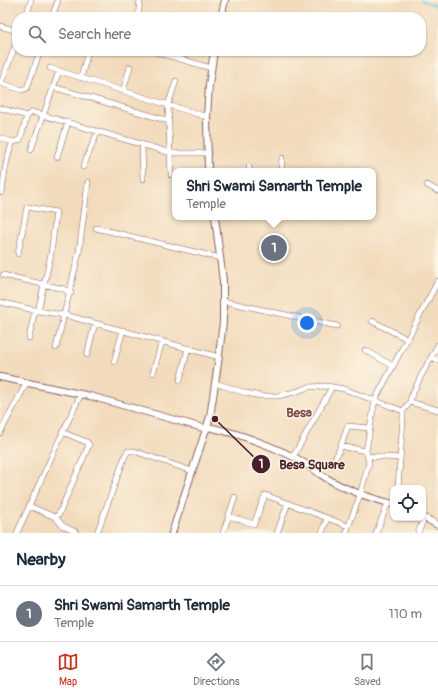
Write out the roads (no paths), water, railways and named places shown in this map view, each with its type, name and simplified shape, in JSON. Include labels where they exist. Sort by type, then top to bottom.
[{"type":"street","points":[[27,12],[31,0]]},
{"type":"street","points":[[54,12],[58,0]]},
{"type":"street","points":[[139,12],[140,0]]},
{"type":"street","points":[[222,12],[225,0]]},
{"type":"street","points":[[0,26],[12,30]]},
{"type":"street","points":[[12,53],[0,83],[22,90],[27,88],[38,56]]},
{"type":"street","points":[[81,78],[87,56]]},
{"type":"street","points":[[170,56],[211,68]]},
{"type":"street","points":[[208,168],[207,116],[213,56]]},
{"type":"street","points":[[124,91],[130,67]]},
{"type":"street","points":[[50,68],[207,116]]},
{"type":"street","points":[[31,150],[59,71]]},
{"type":"street","points":[[171,175],[168,105],[176,81]]},
{"type":"street","points":[[53,87],[169,121]]},
{"type":"street","points":[[0,108],[27,116]]},
{"type":"street","points":[[0,138],[13,142],[20,140],[27,116],[32,112],[170,153],[208,153]]},
{"type":"street","points":[[57,157],[68,122]]},
{"type":"street","points":[[83,166],[98,131]]},
{"type":"street","points":[[2,193],[3,167],[13,142]]},
{"type":"street","points":[[142,145],[143,179]]},
{"type":"street","points":[[281,168],[282,158]]},
{"type":"street","points":[[56,348],[71,293],[79,252],[88,182]]},
{"type":"street","points":[[427,185],[438,191]]},
{"type":"street","points":[[18,254],[27,207],[56,212],[51,254],[29,338]]},
{"type":"street","points":[[172,533],[210,417],[219,357],[223,322],[223,281],[215,220]]},
{"type":"street","points":[[96,228],[220,258]]},
{"type":"street","points":[[3,275],[64,289],[71,293]]},
{"type":"street","points":[[346,533],[360,494],[369,462],[367,453],[369,428],[375,400],[438,281]]},
{"type":"street","points":[[223,301],[337,326]]},
{"type":"street","points":[[0,302],[65,315],[219,357]]},
{"type":"street","points":[[372,321],[407,339]]},
{"type":"street","points":[[87,355],[95,323]]},
{"type":"street","points":[[114,362],[123,330]]},
{"type":"street","points":[[154,373],[162,341]]},
{"type":"street","points":[[398,485],[403,411],[410,402],[421,376],[438,345]]},
{"type":"street","points":[[180,380],[188,348]]},
{"type":"street","points":[[365,350],[393,366]]},
{"type":"street","points":[[432,358],[438,360]]},
{"type":"street","points":[[0,377],[81,394],[207,428],[223,430],[261,443],[293,457],[328,480],[360,494],[390,503],[376,533]]},
{"type":"street","points":[[0,433],[27,382]]},
{"type":"street","points":[[215,383],[261,396],[277,396],[310,387],[332,387],[344,389],[403,411]]},
{"type":"street","points":[[293,457],[332,387]]},
{"type":"street","points":[[18,533],[62,432],[81,394]]},
{"type":"street","points":[[410,402],[438,410]]},
{"type":"street","points":[[310,467],[326,466],[331,463],[336,456],[348,426],[369,428]]},
{"type":"street","points":[[55,517],[60,514],[88,445],[87,442],[62,432]]},
{"type":"street","points":[[340,446],[367,453],[400,458]]},
{"type":"street","points":[[96,533],[124,456],[128,451],[134,451],[192,471]]},
{"type":"street","points":[[228,516],[254,524],[265,495],[348,526]]},
{"type":"street","points":[[223,533],[235,497]]},
{"type":"street","points":[[277,533],[288,503]]},
{"type":"street","points":[[29,506],[55,517],[63,526],[76,533]]},
{"type":"street","points":[[322,533],[327,518]]},
{"type":"street","points":[[426,519],[438,523]]},
{"type":"street","points":[[418,533],[422,521]]},
{"type":"waterway","points":[[421,0],[438,7]]},
{"type":"place","name":"Shri Swami Samarth Temple","points":[[274,248]]},
{"type":"place","name":"Besa Square","points":[[215,419]]},
{"type":"district","name":"Besa","points":[[299,412]]}]
